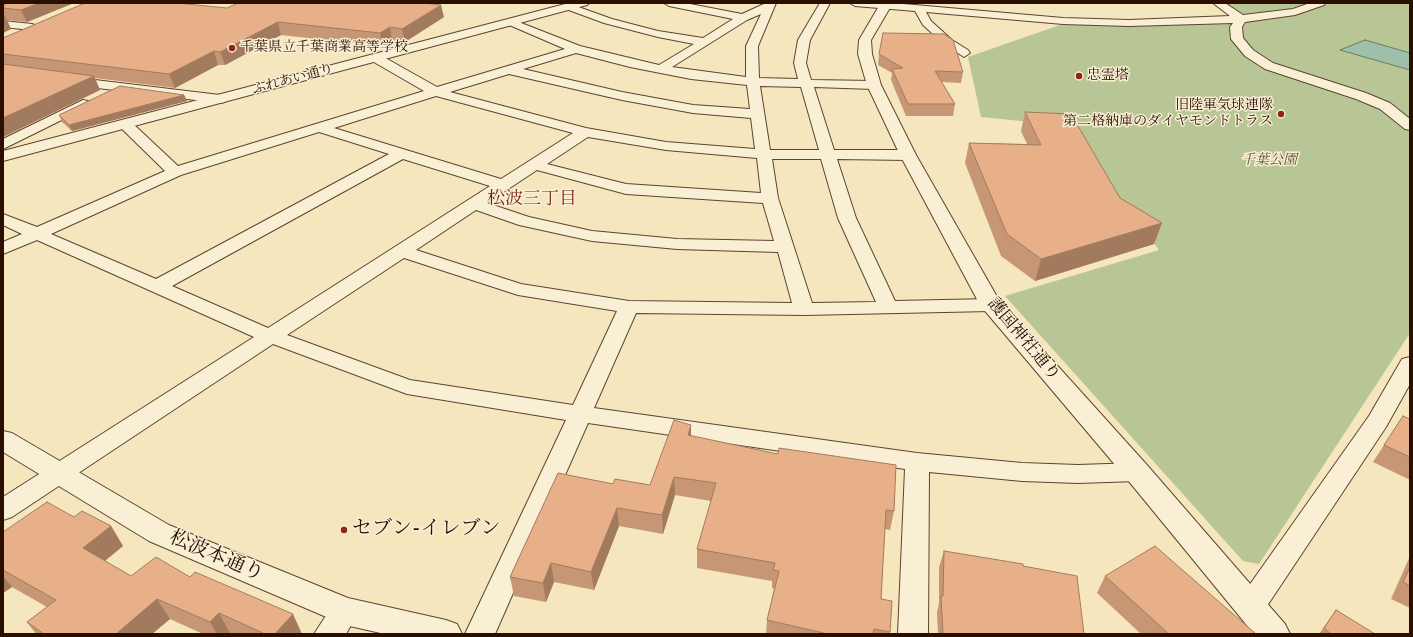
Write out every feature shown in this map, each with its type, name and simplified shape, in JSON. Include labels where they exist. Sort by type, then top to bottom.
[{"type":"street","points":[[669,3],[743,18]]},
{"type":"street","points":[[825,3],[804,40],[800,63],[847,218],[888,307]]},
{"type":"street","points":[[856,3],[886,4],[919,9],[1063,21],[1129,23],[1241,18],[1295,12],[1320,3]]},
{"type":"street","points":[[1218,3],[1241,18]]},
{"type":"street","points":[[661,69],[743,18],[770,4]]},
{"type":"street","points":[[770,4],[752,46],[753,82],[770,198],[804,309]]},
{"type":"street","name":"護国神社通り","points":[[886,4],[865,40],[865,54],[874,85],[908,155],[991,305],[1137,472],[1274,634]]},
{"type":"street","points":[[576,5],[608,21],[658,34],[705,42]]},
{"type":"street","name":"ふれあい通り","points":[[3,156],[576,5]]},
{"type":"street","points":[[919,9],[927,23],[948,42],[964,53]]},
{"type":"street","points":[[1241,18],[1236,27],[1237,39],[1255,58],[1269,66],[1361,96],[1385,106],[1410,126]]},
{"type":"street","points":[[511,22],[576,49],[630,63],[691,75],[753,82],[874,85]]},
{"type":"street","points":[[3,24],[32,27]]},
{"type":"street","points":[[10,36],[32,27],[45,25]]},
{"type":"street","points":[[24,39],[45,25]]},
{"type":"street","points":[[3,249],[175,172],[576,49]]},
{"type":"street","points":[[376,58],[435,92],[585,132],[666,146],[764,154],[908,155]]},
{"type":"street","points":[[509,70],[622,96],[693,109],[758,114]]},
{"type":"street","points":[[57,79],[220,99]]},
{"type":"street","points":[[3,145],[119,86]]},
{"type":"street","points":[[125,124],[175,172]]},
{"type":"street","points":[[320,128],[503,185]]},
{"type":"street","points":[[3,510],[585,132]]},
{"type":"street","points":[[157,286],[401,154]]},
{"type":"street","points":[[534,165],[626,189],[683,194],[770,198]]},
{"type":"street","points":[[473,204],[525,221],[592,236],[677,244],[784,247]]},
{"type":"street","points":[[3,219],[270,336],[407,387],[579,414],[916,462],[1043,473],[1078,474],[1137,472]]},
{"type":"street","points":[[400,251],[518,288],[629,307],[804,309],[991,305]]},
{"type":"street","points":[[480,634],[629,307]]},
{"type":"street","points":[[1251,606],[1378,421],[1410,364]]},
{"type":"street","name":"松波本通り","points":[[3,440],[160,533],[337,623],[446,634]]},
{"type":"street","points":[[913,634],[916,462]]},
{"type":"green space","name":"千葉公園","points":[[1225,3],[1410,3],[1410,333],[1259,564],[1243,561],[1005,296],[1159,250],[1061,125],[981,117],[968,57],[1060,25],[1246,21]]},
{"type":"shaded area","points":[[1365,40],[1410,53],[1410,70],[1340,50]]},
{"type":"building","points":[[8,3],[39,3],[21,10],[3,8],[3,5]]},
{"type":"building","points":[[85,3],[177,3],[227,8],[238,3],[424,3],[441,5],[402,29],[390,27],[380,33],[278,22],[220,52],[214,51],[169,74],[3,54],[3,38]]},
{"type":"building","points":[[883,33],[944,34],[953,40],[963,72],[935,71],[955,104],[908,104],[892,69],[903,68],[879,54]]},
{"type":"building","points":[[3,64],[94,76],[3,118]]},
{"type":"building","points":[[120,86],[184,95],[69,125],[59,115]]},
{"type":"building","points":[[1025,112],[1071,114],[1120,198],[1162,223],[1041,259],[1007,234],[969,143],[1041,145]]},
{"type":"building","points":[[1403,416],[1410,419],[1410,457],[1384,445]]},
{"type":"building","points":[[674,420],[691,425],[688,435],[778,454],[779,448],[896,465],[894,511],[886,510],[881,599],[892,601],[890,632],[874,629],[873,634],[828,634],[767,620],[779,571],[773,570],[775,563],[697,549],[716,483],[674,477],[662,515],[617,508],[591,572],[551,563],[543,583],[510,577],[558,473],[613,484],[615,479],[650,485]]},
{"type":"building","points":[[47,502],[74,517],[82,511],[111,526],[83,548],[131,576],[156,557],[190,577],[195,572],[293,614],[275,634],[265,634],[219,613],[210,622],[157,599],[116,634],[44,634],[27,622],[56,600],[3,570],[3,532]]},
{"type":"building","points":[[1155,546],[1256,634],[1169,634],[1105,576]]},
{"type":"building","points":[[944,551],[1023,564],[1023,566],[1077,576],[1084,634],[943,634],[941,596],[943,596]]},
{"type":"building","points":[[1410,567],[1410,586],[1403,582]]},
{"type":"building","points":[[1336,610],[1375,634],[1331,634],[1324,628]]},
{"type":"place","name":"千葉県立千葉商業高等学校","points":[[232,48]]},
{"type":"place","name":"忠霊塔","points":[[1079,76]]},
{"type":"place","name":"旧陸軍気球連隊 第二格納庫のダイヤモンドトラス","points":[[1281,114]]},
{"type":"place","name":"セブン-イレブン","points":[[344,530]]},
{"type":"district","name":"松波三丁目","points":[[532,200]]}]
